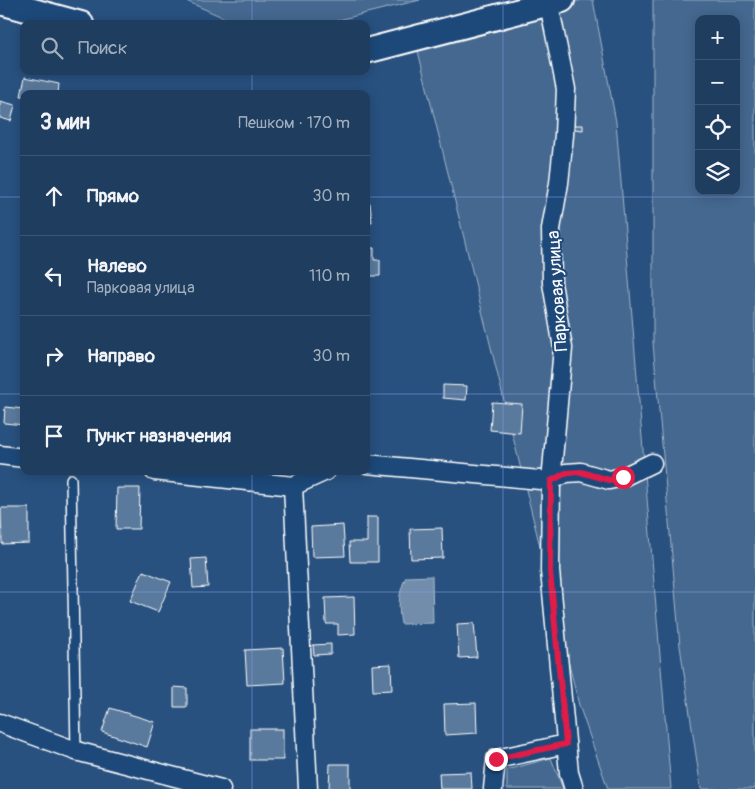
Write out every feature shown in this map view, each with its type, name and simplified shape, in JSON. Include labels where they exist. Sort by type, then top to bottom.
[{"type":"main road","points":[[8,2],[68,20]]},
{"type":"main road","points":[[370,50],[556,2]]},
{"type":"street","name":"Парковая улица","points":[[556,2],[566,89],[560,174],[550,229],[552,283],[562,348],[551,481],[550,571],[569,773],[574,789]]},
{"type":"street","points":[[0,455],[20,458]]},
{"type":"street","points":[[370,464],[551,481],[566,473],[581,472],[609,480],[623,477],[652,463]]},
{"type":"street","points":[[191,475],[294,486],[317,475]]},
{"type":"street","points":[[294,486],[308,789]]},
{"type":"street","points":[[0,723],[76,751],[221,789]]},
{"type":"street","points":[[493,789],[496,759],[566,744]]},
{"type":"lane","points":[[71,479],[76,751]]},
{"type":"shaded area","points":[[184,0],[420,0],[338,20],[229,20]]},
{"type":"shaded area","points":[[582,0],[593,0],[616,122],[671,789],[608,789],[579,705],[417,47]]},
{"type":"shaded area","points":[[653,0],[755,0],[755,789],[701,789],[680,646],[653,343]]},
{"type":"shaded area","points":[[432,576],[433,623],[401,624],[399,600],[406,577]]},
{"type":"shaded area","points":[[551,758],[563,789],[507,789],[507,770]]},
{"type":"building","points":[[25,77],[59,84],[58,90],[22,90]]},
{"type":"building","points":[[0,101],[15,105],[11,121],[0,118]]},
{"type":"building","points":[[575,125],[583,125],[583,130],[575,129]]},
{"type":"building","points":[[370,203],[372,222],[370,222]]},
{"type":"building","points":[[370,248],[374,248],[374,260],[380,260],[380,276],[370,276]]},
{"type":"building","points":[[443,385],[467,386],[466,400],[443,398]]},
{"type":"building","points":[[492,402],[522,404],[520,433],[490,430]]},
{"type":"building","points":[[5,407],[20,409],[20,425],[4,423]]},
{"type":"building","points":[[117,488],[140,488],[139,529],[116,529]]},
{"type":"building","points":[[1,508],[29,508],[29,543],[2,544]]},
{"type":"building","points":[[367,517],[378,517],[378,562],[350,562],[349,542],[367,542]]},
{"type":"building","points":[[343,525],[345,556],[312,557],[311,527]]},
{"type":"building","points":[[442,528],[443,558],[411,559],[410,529]]},
{"type":"building","points":[[206,558],[208,587],[193,588],[191,559]]},
{"type":"building","points":[[143,571],[171,582],[158,612],[130,601]]},
{"type":"building","points":[[354,597],[355,634],[338,635],[338,624],[326,624],[325,598]]},
{"type":"building","points":[[474,623],[477,657],[459,658],[457,624]]},
{"type":"building","points":[[331,644],[331,654],[314,655],[313,645]]},
{"type":"building","points":[[283,648],[285,683],[247,685],[245,650]]},
{"type":"building","points":[[391,664],[392,690],[373,691],[372,665]]},
{"type":"building","points":[[174,687],[187,688],[187,707],[174,707]]},
{"type":"building","points":[[476,703],[477,733],[445,735],[444,704]]},
{"type":"building","points":[[110,708],[155,722],[147,747],[102,732]]},
{"type":"building","points":[[250,729],[283,729],[283,760],[250,760]]},
{"type":"building","points":[[330,764],[350,764],[350,789],[329,789]]},
{"type":"building","points":[[471,772],[472,789],[440,789],[439,773]]},
{"type":"route","points":[[496,759],[566,744],[550,571],[551,481],[566,473],[581,472],[609,480],[623,477]]}]
